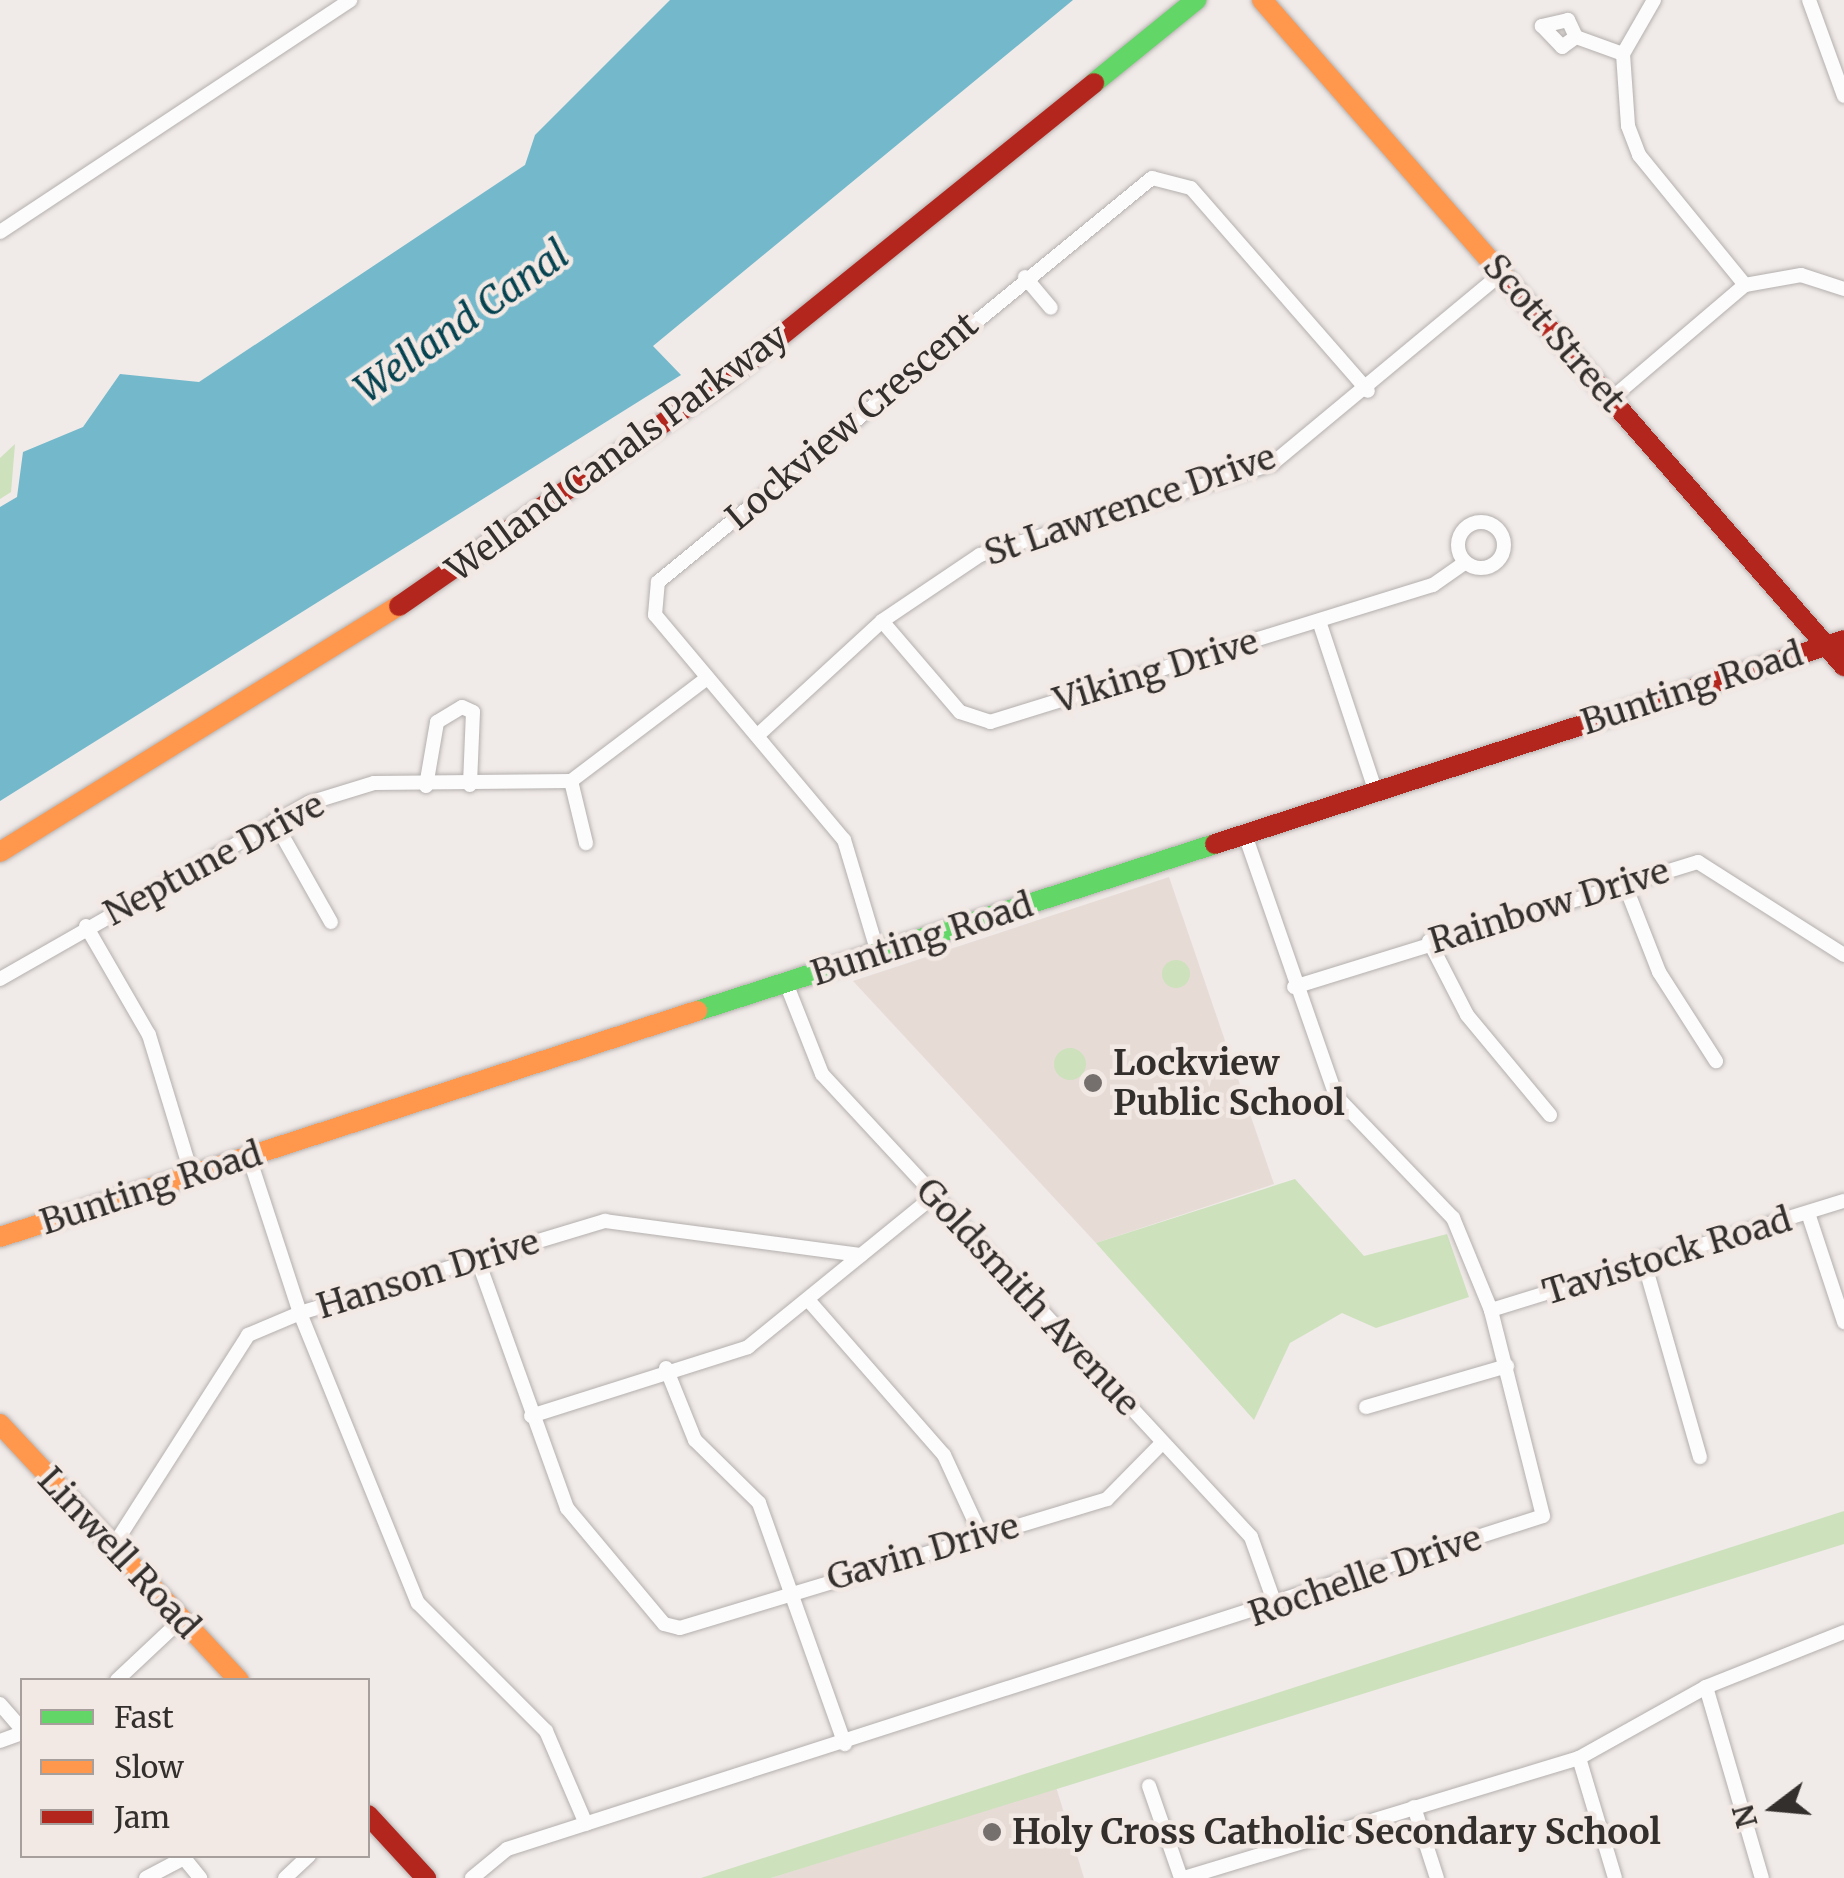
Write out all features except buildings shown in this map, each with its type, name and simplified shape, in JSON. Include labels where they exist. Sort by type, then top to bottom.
[{"type":"main road","name":"Welland Canals Parkway","points":[[0,852],[488,551],[730,377],[1196,0]]},
{"type":"main road","name":"Scott Street","points":[[1262,0],[1501,274],[1834,642],[1844,666]]},
{"type":"main road","name":"Bunting Road","points":[[0,1237],[1834,642]]},
{"type":"main road","name":"Linwell Road","points":[[0,1424],[237,1678]]},
{"type":"main road","points":[[370,1817],[426,1878]]},
{"type":"street","points":[[0,232],[350,0]]},
{"type":"street","points":[[1654,0],[1623,54],[1640,155],[1745,285]]},
{"type":"street","points":[[1809,0],[1838,66],[1844,96]]},
{"type":"street","points":[[1576,37],[1623,54]]},
{"type":"street","name":"Lockview Crescent","points":[[878,953],[844,840],[654,615],[658,582],[1142,183],[1176,178],[1368,390]]},
{"type":"street","name":"St Lawrence Drive","points":[[758,735],[882,620],[980,555],[1272,464],[1368,390],[1501,274]]},
{"type":"street","points":[[1612,398],[1745,285],[1800,274],[1844,289]]},
{"type":"street","points":[[1025,278],[1051,308]]},
{"type":"street","name":"Viking Drive","points":[[882,620],[960,712],[990,722],[1433,585],[1464,564]]},
{"type":"street","points":[[1319,621],[1376,792]]},
{"type":"street","points":[[586,843],[570,780],[708,678]]},
{"type":"street","points":[[426,786],[437,722],[462,708],[473,712],[470,785]]},
{"type":"street","name":"Neptune Drive","points":[[0,979],[274,821],[374,782],[426,786],[570,780]]},
{"type":"street","points":[[274,821],[331,922]]},
{"type":"street","name":"Rochelle Drive","points":[[472,1878],[507,1849],[1276,1606],[1543,1516],[1508,1366],[1491,1310],[1453,1218],[1336,1096],[1294,987],[1246,834]]},
{"type":"street","name":"Rainbow Drive","points":[[1294,987],[1623,880],[1698,862],[1844,955]]},
{"type":"street","points":[[1623,880],[1659,972],[1716,1061]]},
{"type":"street","points":[[86,926],[149,1036],[192,1176]]},
{"type":"street","points":[[1430,941],[1467,1015],[1550,1115]]},
{"type":"street","name":"Goldsmith Avenue","points":[[786,983],[822,1074],[1251,1537],[1276,1606]]},
{"type":"street","points":[[249,1157],[300,1313],[418,1603],[546,1731],[586,1824]]},
{"type":"street","points":[[477,1258],[530,1416],[666,1368],[748,1346],[810,1302],[934,1196]]},
{"type":"street","name":"Tavistock Road","points":[[1491,1310],[1844,1202]]},
{"type":"street","points":[[1808,1212],[1844,1322]]},
{"type":"street","name":"Hanson Drive","points":[[112,1548],[248,1335],[300,1313],[605,1220],[861,1255]]},
{"type":"street","points":[[1644,1262],[1700,1457]]},
{"type":"street","points":[[810,1302],[944,1454],[981,1534]]},
{"type":"street","points":[[1366,1408],[1508,1366]]},
{"type":"street","points":[[666,1368],[695,1440],[759,1503],[796,1589],[845,1744]]},
{"type":"street","name":"Gavin Drive","points":[[530,1416],[567,1508],[664,1624],[680,1628],[796,1589],[1108,1499],[1162,1443]]},
{"type":"street","points":[[119,1678],[181,1620]]},
{"type":"street","points":[[1149,1786],[1183,1878],[1579,1758],[1706,1687],[1844,1632]]},
{"type":"street","points":[[1706,1687],[1762,1878]]},
{"type":"street","points":[[0,1704],[20,1729]]},
{"type":"street","points":[[1579,1758],[1615,1878]]},
{"type":"street","points":[[1414,1808],[1436,1878]]},
{"type":"street","points":[[146,1878],[184,1858],[200,1878]]},
{"type":"street","points":[[285,1878],[308,1858]]},
{"type":"shaded area","name":"Lockview Public School","points":[[1169,877],[1274,1184],[1096,1243],[853,981]]},
{"type":"shaded area","name":"Holy Cross Catholic Secondary School","points":[[1056,1787],[1084,1878],[771,1878]]},
{"type":"green space","points":[[15,444],[11,492],[0,499],[0,458]]},
{"type":"green space","points":[[1176,960],[1186,964],[1190,974],[1186,984],[1176,988],[1166,984],[1162,974],[1166,964]]},
{"type":"green space","points":[[1070,1048],[1081,1053],[1086,1064],[1081,1075],[1070,1080],[1059,1075],[1054,1064],[1059,1053]]},
{"type":"green space","points":[[1295,1179],[1364,1256],[1447,1234],[1469,1297],[1376,1328],[1342,1313],[1290,1343],[1254,1420],[1096,1243]]},
{"type":"green space","points":[[1844,1511],[1844,1544],[771,1878],[701,1878]]},
{"type":"water","name":"Welland Canal","points":[[670,0],[1073,0],[653,346],[681,375],[0,801],[0,507],[17,497],[23,452],[83,427],[120,374],[199,382],[525,165],[535,135]]},
{"type":"traffic: fast","points":[[1094,83],[1196,0]]},
{"type":"traffic: fast","points":[[697,1011],[1215,844]]},
{"type":"traffic: slow","points":[[1262,0],[1512,286]]},
{"type":"traffic: slow","points":[[0,852],[399,606]]},
{"type":"traffic: slow","points":[[0,1237],[697,1011]]},
{"type":"traffic: slow","points":[[0,1424],[237,1678]]},
{"type":"traffic: jam","points":[[399,606],[730,377],[1094,83]]},
{"type":"traffic: jam","points":[[1512,286],[1844,666]]},
{"type":"traffic: jam","points":[[1215,844],[1844,640]]},
{"type":"traffic: jam","points":[[370,1817],[426,1878]]},
{"type":"place","name":"Lockview Public School","points":[[1093,1083]]},
{"type":"place","name":"Holy Cross Catholic Secondary School","points":[[992,1832]]}]
